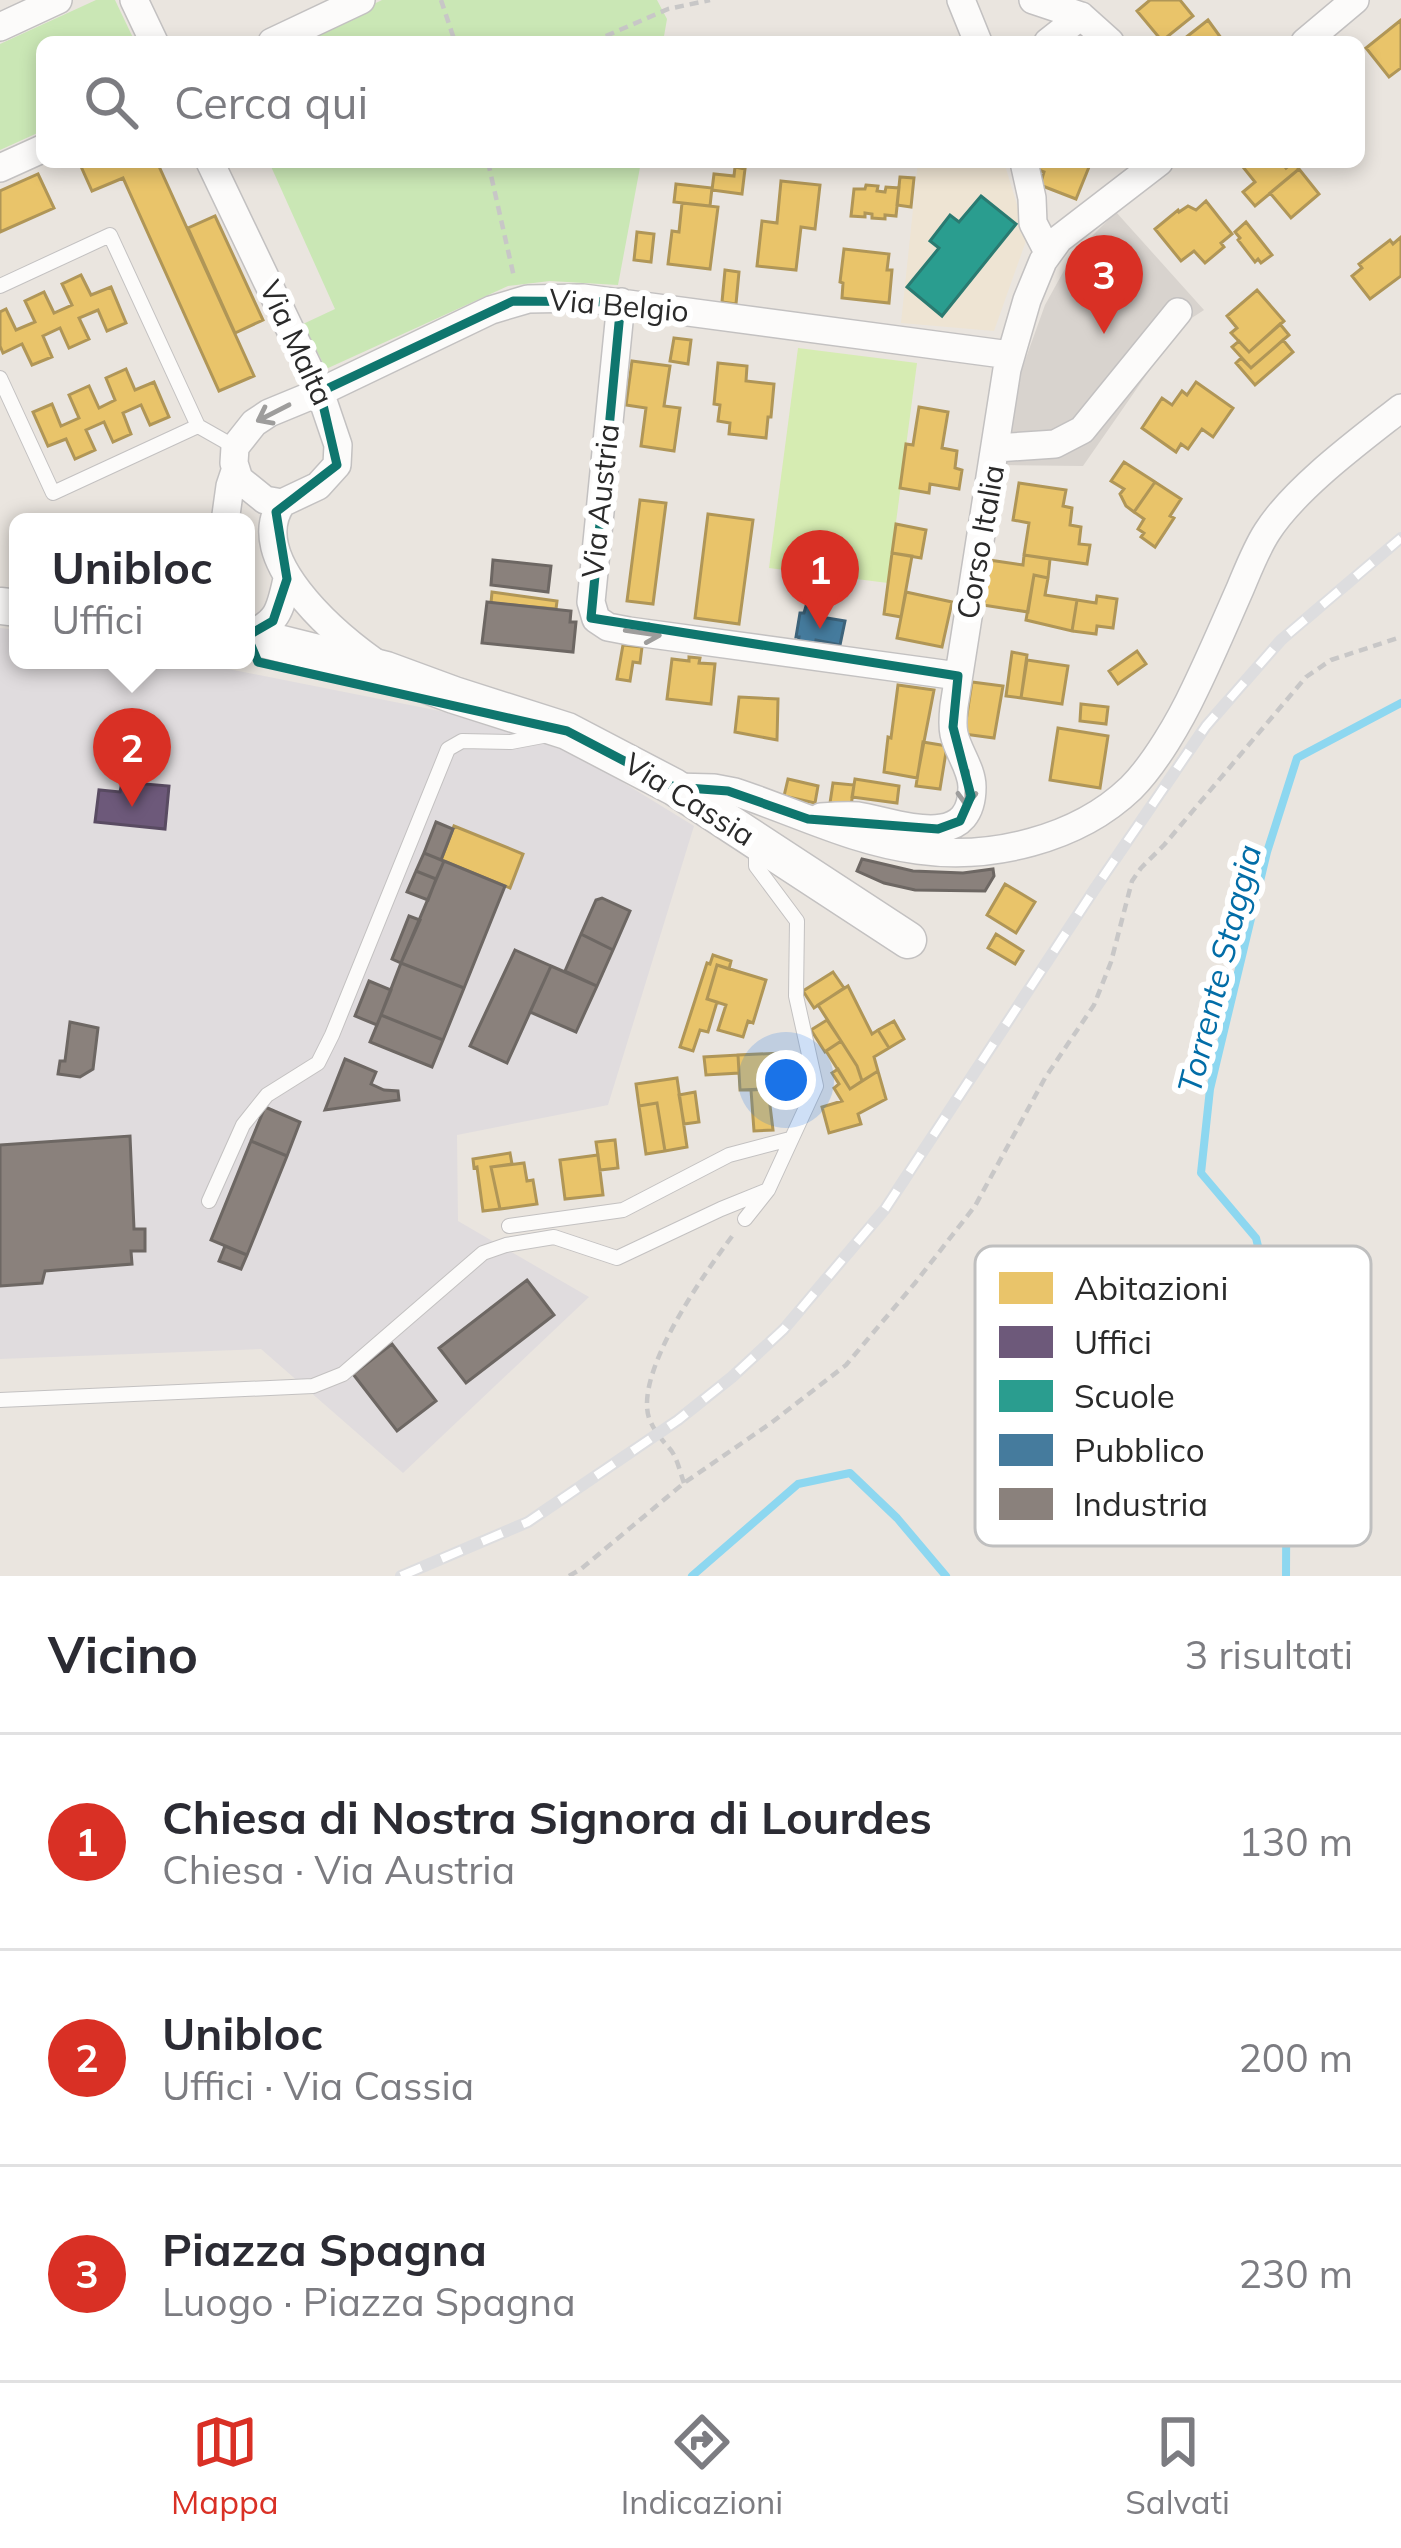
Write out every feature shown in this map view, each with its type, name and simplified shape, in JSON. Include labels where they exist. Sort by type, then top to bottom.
[{"type":"main road","name":"Via Cassia","points":[[255,645],[386,670],[567,730],[674,787],[908,940]]},
{"type":"main road","name":"Via Cassia","points":[[255,646],[413,692],[454,695]]},
{"type":"street","points":[[0,27],[58,0]]},
{"type":"street","points":[[134,0],[151,36]]},
{"type":"street","points":[[285,36],[361,0]]},
{"type":"street","points":[[961,0],[976,36]]},
{"type":"street","points":[[1312,36],[1355,0]]},
{"type":"street","points":[[1050,36],[1061,6],[1102,36]]},
{"type":"street","points":[[0,169],[36,152]]},
{"type":"street","name":"Via Malta","points":[[213,168],[337,437],[337,466],[318,486],[282,503]]},
{"type":"street","points":[[1025,168],[1033,223],[1048,252]]},
{"type":"street","name":"Corso Italia","points":[[808,819],[856,816],[931,830],[960,821],[972,790],[953,728],[958,676],[1010,355],[1048,252],[1151,168]]},
{"type":"street","name":"Via Belgio","points":[[235,459],[245,431],[261,418],[520,300],[571,297],[621,302],[1010,355]]},
{"type":"street","name":"Via Austria","points":[[621,302],[592,614],[608,627],[629,631],[958,676]]},
{"type":"street","points":[[996,448],[1055,444],[1082,430],[1178,312]]},
{"type":"street","points":[[674,787],[736,792],[874,842],[914,850],[951,852],[1034,842],[1074,826],[1136,783],[1182,714],[1270,526],[1325,471],[1401,409]]},
{"type":"street","points":[[235,459],[253,493],[282,503],[274,534],[287,579],[347,642],[386,670]]},
{"type":"street","points":[[227,513],[235,459]]},
{"type":"street","points":[[255,637],[280,609],[287,579]]},
{"type":"lane","points":[[0,286],[110,236],[198,426],[235,459]]},
{"type":"lane","points":[[0,378],[53,493],[198,426]]},
{"type":"lane","points":[[208,1201],[243,1125],[267,1095],[318,1063],[448,749],[462,741],[531,740],[567,730]]},
{"type":"lane","points":[[746,1219],[768,1190],[816,1086],[796,996],[797,921],[756,866],[758,844]]},
{"type":"lane","points":[[508,1226],[623,1210],[729,1155],[790,1139]]},
{"type":"lane","points":[[0,1400],[313,1387],[343,1374],[483,1253],[554,1237],[617,1258],[768,1190]]},
{"type":"path","points":[[441,0],[453,36]]},
{"type":"path","points":[[606,36],[668,9],[710,0]]},
{"type":"path","points":[[489,168],[520,300]]},
{"type":"path","points":[[569,1576],[684,1483],[846,1365],[975,1206],[1045,1078],[1100,992],[1129,890],[1141,868],[1306,677],[1331,660],[1401,638]]},
{"type":"path","points":[[684,1483],[672,1450],[663,1445],[648,1416],[647,1394],[671,1327],[746,1219]]},
{"type":"highlighted area","points":[[513,301],[621,302],[591,618],[958,676],[953,727],[971,796],[960,821],[938,829],[808,819],[728,791],[674,787],[567,731],[258,662],[247,636],[273,621],[287,579],[276,512],[337,465],[320,392]]},
{"type":"shaded area","points":[[917,168],[1006,168],[1027,238],[994,331],[901,323]]},
{"type":"shaded area","points":[[1116,212],[1204,310],[1181,325],[1083,466],[1003,465],[1018,380],[1045,305],[1072,256]]},
{"type":"shaded area","points":[[0,628],[9,629],[9,669],[228,669],[455,714],[559,743],[694,826],[608,1105],[457,1135],[458,1221],[589,1297],[403,1473],[261,1349],[0,1359]]},
{"type":"green space","points":[[96,0],[115,0],[132,36],[36,36],[36,134],[0,150],[0,44]]},
{"type":"green space","points":[[382,0],[657,0],[667,19],[664,36],[307,36]]},
{"type":"green space","points":[[272,168],[640,168],[618,285],[550,281],[508,286],[326,369],[303,324],[335,309]]},
{"type":"green space","points":[[798,348],[917,363],[888,583],[769,568]]},
{"type":"building: Abitazioni","points":[[1150,0],[1180,0],[1193,16],[1168,36],[1158,36],[1137,11]]},
{"type":"building: Abitazioni","points":[[1208,20],[1220,36],[1188,36]]},
{"type":"building: Abitazioni","points":[[1401,20],[1401,68],[1389,77],[1366,48]]},
{"type":"building: Abitazioni","points":[[82,168],[160,168],[254,376],[219,391],[123,178],[92,191]]},
{"type":"building: Abitazioni","points":[[735,168],[745,169],[742,194],[712,190],[714,174],[734,176]]},
{"type":"building: Abitazioni","points":[[1033,168],[1089,168],[1076,199],[1040,185],[1044,172]]},
{"type":"building: Abitazioni","points":[[1244,168],[1299,169],[1255,206],[1243,192],[1255,182]]},
{"type":"building: Abitazioni","points":[[1299,169],[1319,194],[1291,218],[1270,193]]},
{"type":"building: Abitazioni","points":[[38,174],[54,208],[0,232],[0,191]]},
{"type":"building: Abitazioni","points":[[900,177],[914,178],[911,207],[897,205]]},
{"type":"building: Abitazioni","points":[[781,181],[820,185],[815,229],[801,227],[796,270],[757,266],[762,221],[777,223]]},
{"type":"building: Abitazioni","points":[[676,184],[712,188],[710,206],[674,202]]},
{"type":"building: Abitazioni","points":[[866,185],[885,192],[886,187],[899,188],[896,216],[851,216],[854,189]]},
{"type":"building: Abitazioni","points":[[1206,201],[1232,234],[1205,263],[1194,251],[1181,261],[1155,229],[1178,210],[1188,206],[1196,210]]},
{"type":"building: Abitazioni","points":[[682,203],[718,207],[710,269],[668,264]]},
{"type":"building: Abitazioni","points":[[215,216],[263,320],[235,333],[188,228]]},
{"type":"building: Abitazioni","points":[[1246,222],[1272,255],[1261,263],[1255,262],[1235,232]]},
{"type":"building: Abitazioni","points":[[637,232],[654,234],[651,262],[634,260]]},
{"type":"building: Abitazioni","points":[[1401,237],[1401,276],[1370,299],[1352,276],[1362,268],[1359,264]]},
{"type":"building: Abitazioni","points":[[844,249],[889,254],[889,303],[842,298]]},
{"type":"building: Abitazioni","points":[[725,270],[739,272],[736,304],[722,302]]},
{"type":"building: Abitazioni","points":[[81,275],[91,295],[111,287],[126,323],[107,331],[98,310],[79,318],[89,339],[69,348],[60,328],[43,336],[52,357],[32,365],[22,344],[3,353],[0,312],[6,309],[16,330],[35,322],[25,301],[44,292],[54,313],[72,305],[62,284]]},
{"type":"building: Abitazioni","points":[[1257,290],[1284,321],[1249,352],[1231,333],[1237,328],[1227,316]]},
{"type":"building: Abitazioni","points":[[1280,324],[1289,335],[1251,368],[1232,347],[1239,341],[1249,352]]},
{"type":"building: Abitazioni","points":[[674,338],[691,340],[688,364],[670,361]]},
{"type":"building: Abitazioni","points":[[1283,340],[1293,352],[1255,385],[1236,363],[1241,358],[1251,368]]},
{"type":"building: Abitazioni","points":[[632,361],[670,366],[664,406],[680,408],[674,451],[641,446],[646,408],[626,405]]},
{"type":"building: Abitazioni","points":[[718,363],[747,366],[746,381],[774,384],[766,438],[729,434],[730,423],[718,421],[720,405],[714,404]]},
{"type":"building: Abitazioni","points":[[126,369],[135,390],[154,382],[169,417],[150,425],[141,405],[123,413],[131,434],[113,442],[104,422],[86,430],[95,450],[75,459],[66,439],[48,446],[33,412],[52,404],[61,426],[79,418],[69,395],[89,386],[99,408],[115,400],[106,378]]},
{"type":"building: Abitazioni","points":[[1196,382],[1233,408],[1213,437],[1202,429],[1188,449],[1181,444],[1176,452],[1142,428],[1162,398],[1172,405]]},
{"type":"building: Abitazioni","points":[[919,407],[948,412],[942,448],[957,451],[955,468],[962,470],[959,489],[930,484],[929,493],[900,488],[906,444],[913,445]]},
{"type":"building: Abitazioni","points":[[1124,462],[1155,482],[1134,512],[1120,494],[1124,489],[1111,481]]},
{"type":"building: Abitazioni","points":[[1155,482],[1181,499],[1155,547],[1141,537],[1144,533],[1138,529],[1144,519],[1134,512]]},
{"type":"building: Abitazioni","points":[[1019,483],[1066,490],[1063,506],[1072,508],[1070,525],[1081,527],[1079,544],[1090,545],[1087,564],[1024,555],[1029,523],[1013,520]]},
{"type":"building: Abitazioni","points":[[640,500],[666,503],[653,604],[627,601]]},
{"type":"building: Abitazioni","points":[[708,514],[753,520],[739,624],[695,618]]},
{"type":"building: Abitazioni","points":[[896,524],[926,530],[921,558],[892,553]]},
{"type":"building: Abitazioni","points":[[892,553],[912,556],[901,617],[884,614]]},
{"type":"building: Abitazioni","points":[[1024,555],[1050,559],[1048,578],[1034,575],[1028,612],[983,605],[989,560],[1023,565]]},
{"type":"building: Abitazioni","points":[[1034,575],[1048,578],[1045,595],[1077,600],[1072,631],[1026,620]]},
{"type":"building: Abitazioni","points":[[492,592],[557,601],[556,609],[491,603]]},
{"type":"building: Abitazioni","points":[[906,592],[952,602],[942,647],[897,638]]},
{"type":"building: Abitazioni","points":[[1097,596],[1117,599],[1113,628],[1097,626],[1096,634],[1072,631],[1077,600],[1096,603]]},
{"type":"building: Abitazioni","points":[[623,645],[642,647],[630,681],[617,679]]},
{"type":"building: Abitazioni","points":[[1137,651],[1146,664],[1118,684],[1109,671]]},
{"type":"building: Abitazioni","points":[[1012,652],[1027,655],[1021,698],[1006,696]]},
{"type":"building: Abitazioni","points":[[689,657],[715,664],[711,704],[667,699],[672,659],[689,661]]},
{"type":"building: Abitazioni","points":[[1027,660],[1068,666],[1062,704],[1021,698]]},
{"type":"building: Abitazioni","points":[[972,682],[1003,686],[994,738],[964,734]]},
{"type":"building: Abitazioni","points":[[898,685],[934,690],[917,778],[884,772]]},
{"type":"building: Abitazioni","points":[[739,697],[778,699],[777,740],[735,732]]},
{"type":"building: Abitazioni","points":[[1081,704],[1108,707],[1106,724],[1080,721]]},
{"type":"building: Abitazioni","points":[[1058,728],[1108,736],[1100,788],[1050,780]]},
{"type":"building: Abitazioni","points":[[923,742],[947,746],[940,789],[916,786]]},
{"type":"building: Abitazioni","points":[[788,779],[818,786],[815,803],[784,796]]},
{"type":"building: Abitazioni","points":[[855,779],[899,786],[897,803],[852,797]]},
{"type":"building: Abitazioni","points":[[833,783],[854,785],[851,806],[830,803]]},
{"type":"building: Abitazioni","points":[[454,826],[523,854],[510,888],[441,860]]},
{"type":"building: Abitazioni","points":[[1005,884],[1035,902],[1016,933],[987,915]]},
{"type":"building: Abitazioni","points":[[996,934],[1023,951],[1015,964],[988,948]]},
{"type":"building: Abitazioni","points":[[713,955],[731,961],[729,969],[717,965],[707,999],[717,1002],[708,1032],[700,1030],[693,1051],[680,1047]]},
{"type":"building: Abitazioni","points":[[717,965],[766,980],[753,1023],[748,1021],[743,1037],[718,1030],[726,1005],[707,999]]},
{"type":"building: Abitazioni","points":[[833,972],[844,988],[814,1008],[803,991]]},
{"type":"building: Abitazioni","points":[[848,986],[872,1034],[878,1030],[889,1048],[874,1057],[878,1071],[862,1081],[818,1005]]},
{"type":"building: Abitazioni","points":[[827,1020],[841,1041],[825,1052],[811,1030]]},
{"type":"building: Abitazioni","points":[[894,1021],[904,1039],[889,1048],[878,1030]]},
{"type":"building: Abitazioni","points":[[841,1041],[862,1081],[850,1089],[826,1051]]},
{"type":"building: Abitazioni","points":[[781,1053],[784,1088],[740,1090],[738,1055]]},
{"type":"building: Abitazioni","points":[[738,1055],[739,1073],[706,1075],[704,1057]]},
{"type":"building: Abitazioni","points":[[838,1069],[850,1089],[878,1071],[886,1099],[858,1114],[861,1124],[829,1133],[822,1107],[842,1101],[832,1073]]},
{"type":"building: Abitazioni","points":[[677,1078],[687,1147],[665,1151],[657,1103],[639,1106],[636,1084]]},
{"type":"building: Abitazioni","points":[[768,1089],[773,1130],[754,1131],[751,1090]]},
{"type":"building: Abitazioni","points":[[695,1092],[699,1122],[684,1124],[679,1095]]},
{"type":"building: Abitazioni","points":[[657,1103],[665,1151],[646,1154],[639,1106]]},
{"type":"building: Abitazioni","points":[[615,1140],[618,1168],[600,1170],[596,1142]]},
{"type":"building: Abitazioni","points":[[510,1153],[512,1164],[491,1167],[500,1209],[483,1211],[473,1159]]},
{"type":"building: Abitazioni","points":[[598,1155],[603,1195],[565,1199],[560,1160]]},
{"type":"building: Abitazioni","points":[[524,1163],[537,1204],[500,1209],[491,1167]]},
{"type":"building: Uffici","points":[[122,782],[169,786],[165,829],[95,822],[99,790],[120,792]]},
{"type":"building: Scuole","points":[[981,196],[1016,224],[942,316],[907,287],[939,248],[930,241],[950,215],[959,222]]},
{"type":"building: Pubblico","points":[[806,606],[822,609],[821,617],[845,621],[840,645],[816,640],[815,647],[798,644],[800,613]]},
{"type":"building: Industria","points":[[493,560],[551,566],[548,592],[491,585]]},
{"type":"building: Industria","points":[[487,602],[571,611],[570,622],[576,622],[573,652],[482,643]]},
{"type":"building: Industria","points":[[436,822],[453,829],[441,860],[424,853]]},
{"type":"building: Industria","points":[[424,853],[444,861],[436,879],[416,871]]},
{"type":"building: Industria","points":[[862,859],[913,871],[993,869],[994,876],[985,891],[915,890],[857,871]]},
{"type":"building: Industria","points":[[444,861],[505,886],[464,988],[401,963]]},
{"type":"building: Industria","points":[[416,871],[436,879],[428,900],[407,892]]},
{"type":"building: Industria","points":[[602,898],[630,911],[613,950],[581,934],[596,900]]},
{"type":"building: Industria","points":[[409,916],[420,920],[401,963],[392,959]]},
{"type":"building: Industria","points":[[581,934],[613,950],[597,986],[565,971]]},
{"type":"building: Industria","points":[[515,950],[551,966],[507,1063],[470,1046]]},
{"type":"building: Industria","points":[[401,963],[464,988],[443,1040],[381,1015]]},
{"type":"building: Industria","points":[[551,966],[597,986],[576,1032],[530,1012]]},
{"type":"building: Industria","points":[[369,981],[391,990],[377,1025],[355,1016]]},
{"type":"building: Industria","points":[[381,1015],[443,1040],[432,1067],[370,1042]]},
{"type":"building: Industria","points":[[70,1022],[98,1028],[93,1069],[80,1077],[58,1074],[60,1061],[65,1061]]},
{"type":"building: Industria","points":[[345,1059],[376,1072],[371,1084],[398,1091],[399,1100],[325,1110]]},
{"type":"building: Industria","points":[[265,1107],[300,1122],[287,1156],[251,1141]]},
{"type":"building: Industria","points":[[130,1136],[134,1229],[145,1229],[145,1251],[131,1251],[132,1264],[45,1271],[42,1283],[0,1286],[0,1145]]},
{"type":"building: Industria","points":[[251,1141],[287,1156],[247,1255],[211,1240]]},
{"type":"building: Industria","points":[[225,1246],[247,1255],[241,1269],[219,1261]]},
{"type":"building: Industria","points":[[527,1280],[554,1315],[466,1383],[439,1348]]},
{"type":"building: Industria","points":[[392,1344],[436,1401],[397,1431],[353,1374]]},
{"type":"waterway","name":"Torrente Staggia","points":[[1258,1246],[1201,1173],[1210,1089],[1267,852],[1297,758],[1401,703]]},
{"type":"waterway","name":"Torrente Staggia","points":[[692,1576],[798,1484],[850,1473],[897,1518],[946,1576]]},
{"type":"waterway","name":"Torrente Staggia","points":[[1286,1546],[1286,1576]]},
{"type":"railway","points":[[401,1576],[528,1522],[678,1420],[784,1329],[885,1209],[1206,726],[1281,640],[1401,538]]},
{"type":"place","name":"Piazza Spagna","points":[[1104,334]]},
{"type":"place","name":"Chiesa di Nostra Signora di Lourdes","points":[[820,629]]},
{"type":"place","name":"Unibloc","points":[[132,807]]}]
